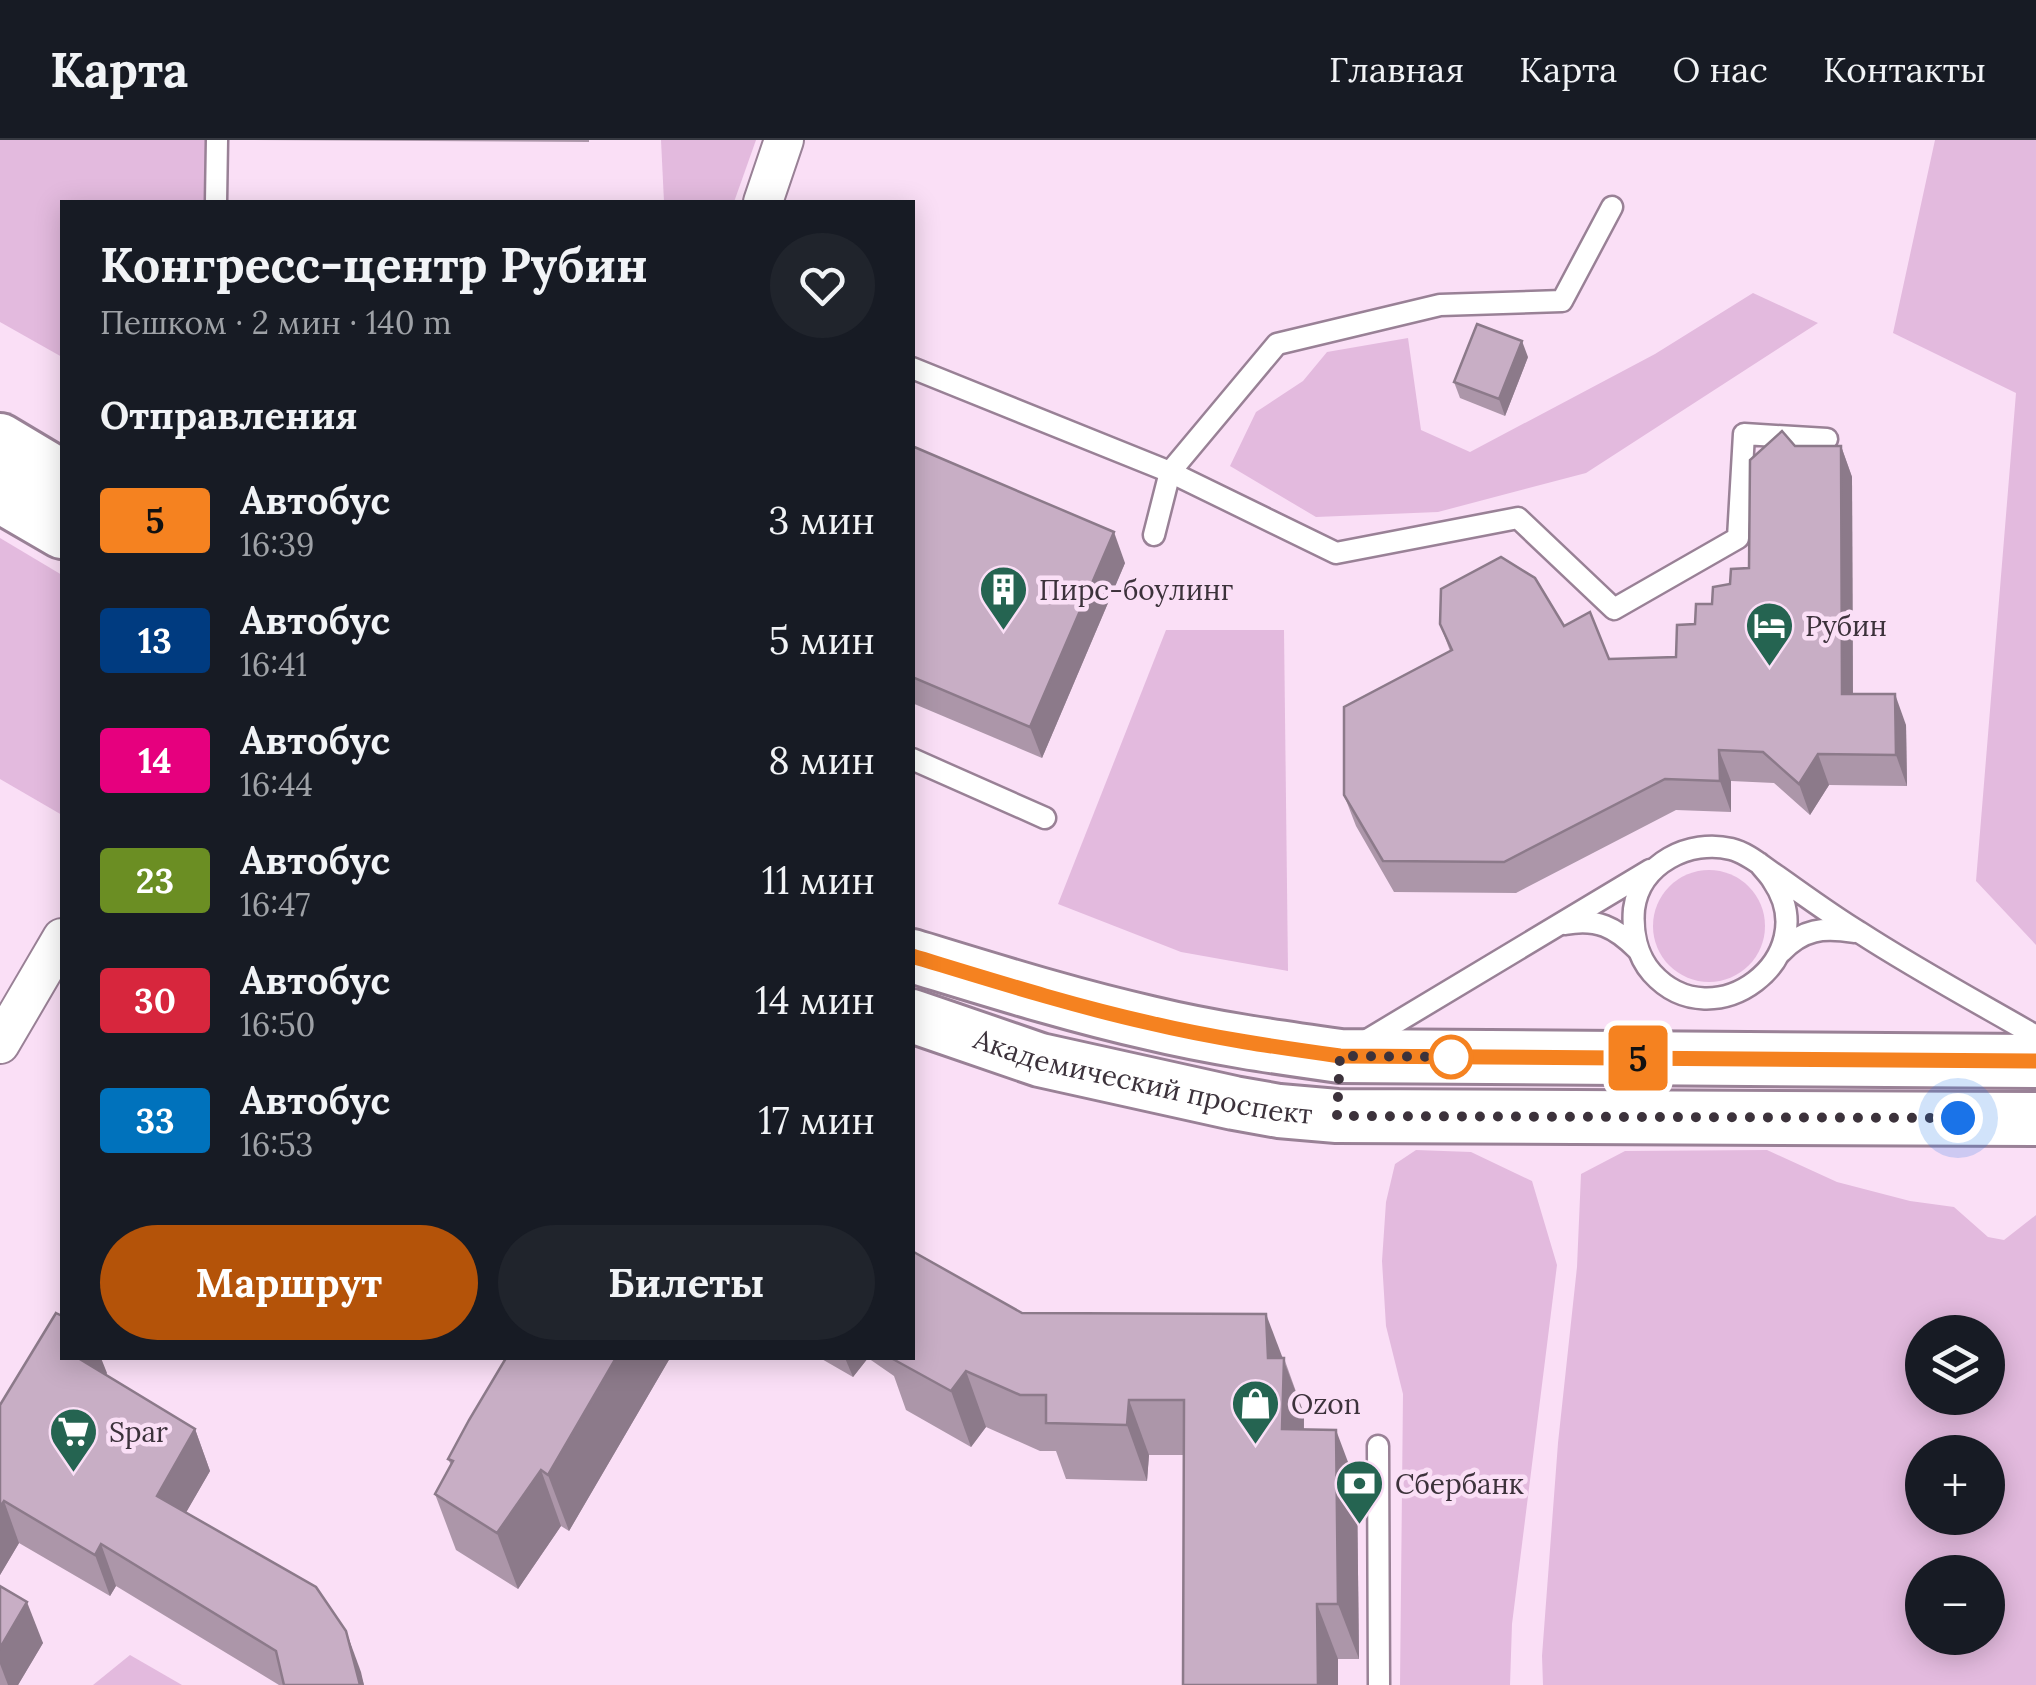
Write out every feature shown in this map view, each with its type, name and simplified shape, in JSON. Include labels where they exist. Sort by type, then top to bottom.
[{"type":"main road","points":[[0,440],[60,475]]},
{"type":"main road","points":[[0,496],[60,531]]},
{"type":"main road","name":"Академический проспект","points":[[915,957],[1152,1024],[1340,1056],[2036,1061]]},
{"type":"main road","name":"Академический проспект","points":[[915,1017],[1040,1060],[1280,1111],[1337,1116],[2036,1118]]},
{"type":"main road","points":[[1337,1116],[1340,1056]]},
{"type":"street","points":[[764,200],[784,140]]},
{"type":"street","points":[[0,1044],[60,941]]},
{"type":"lane","points":[[216,140],[216,200]]},
{"type":"lane","points":[[1154,535],[1170,472],[1277,344],[1440,305],[1562,301],[1612,207]]},
{"type":"lane","points":[[915,369],[1170,472],[1336,553],[1518,518],[1614,608],[1738,538],[1744,434],[1826,439]]},
{"type":"lane","points":[[915,760],[1045,818]]},
{"type":"lane","points":[[1340,1056],[1660,863],[1684,850],[1710,846],[1736,850],[1859,932],[2036,1036]]},
{"type":"lane","points":[[1638,951],[1633,928],[1635,903],[1644,882],[1660,863]]},
{"type":"lane","points":[[1758,863],[1775,882],[1784,905],[1786,930],[1779,954]]},
{"type":"lane","points":[[1560,925],[1583,921],[1621,933],[1651,972],[1671,989],[1695,998],[1720,998],[1745,990],[1765,975],[1794,938],[1812,931],[1859,932]]},
{"type":"lane","points":[[1378,1446],[1379,1685]]},
{"type":"shaded area","points":[[0,140],[207,140],[207,200],[60,200],[60,356],[0,322]]},
{"type":"shaded area","points":[[661,140],[756,140],[735,200],[664,200]]},
{"type":"shaded area","points":[[1935,140],[2036,140],[2036,945],[1976,881],[2016,393],[1893,333]]},
{"type":"shaded area","points":[[1753,293],[1818,323],[1586,473],[1438,512],[1316,517],[1230,466],[1256,412],[1303,381],[1327,352],[1408,338],[1421,430],[1470,452],[1655,354]]},
{"type":"shaded area","points":[[0,538],[60,574],[60,814],[0,779]]},
{"type":"shaded area","points":[[1166,630],[1284,630],[1288,971],[1181,952],[1058,904]]},
{"type":"shaded area","points":[[1709,870],[1730,874],[1748,887],[1761,905],[1765,926],[1761,947],[1748,965],[1730,978],[1709,982],[1688,978],[1670,965],[1657,947],[1653,926],[1657,905],[1670,887],[1688,874]]},
{"type":"shaded area","points":[[1416,1150],[1471,1152],[1532,1181],[1557,1265],[1512,1624],[1510,1685],[1400,1685],[1403,1394],[1386,1326],[1382,1261],[1386,1202],[1395,1164]]},
{"type":"shaded area","points":[[1767,1150],[1837,1182],[1910,1201],[1954,1207],[1988,1237],[2004,1240],[2036,1215],[2036,1685],[1543,1685],[1542,1656],[1558,1443],[1577,1267],[1581,1174],[1625,1151]]},
{"type":"shaded area","points":[[130,1655],[182,1685],[93,1685]]},
{"type":"building","points":[[1477,324],[1522,341],[1499,399],[1454,382]]},
{"type":"building","name":"Рубин","points":[[1782,431],[1795,446],[1841,446],[1842,694],[1895,694],[1896,755],[1818,754],[1799,784],[1763,752],[1719,750],[1720,781],[1665,779],[1504,862],[1383,861],[1344,795],[1344,707],[1452,650],[1440,624],[1441,589],[1501,557],[1535,578],[1564,626],[1590,612],[1609,659],[1676,657],[1677,625],[1695,624],[1696,604],[1712,604],[1713,587],[1730,584],[1731,569],[1749,568],[1750,460]]},
{"type":"building","name":"Пирс-боулинг","points":[[915,447],[1114,532],[1030,727],[915,678]]},
{"type":"building","points":[[915,1253],[1022,1313],[1266,1314],[1268,1358],[1284,1358],[1282,1429],[1336,1430],[1338,1604],[1317,1604],[1318,1685],[1183,1685],[1184,1400],[1129,1400],[1127,1425],[1046,1423],[1046,1395],[1020,1395],[966,1371],[951,1391],[895,1360],[915,1360]]},
{"type":"building","points":[[56,1313],[60,1315],[60,1360],[81,1360],[195,1429],[157,1496],[316,1587],[346,1631],[360,1685],[284,1685],[276,1651],[101,1544],[95,1555],[4,1501],[0,1507],[0,1405]]},
{"type":"building","points":[[505,1360],[615,1360],[548,1475],[541,1470],[497,1533],[435,1494],[469,1420]]},
{"type":"building","points":[[0,1586],[27,1602],[0,1648]]},
{"type":"bus line","name":"5","points":[[915,957],[1152,1024],[1340,1056],[2036,1061]]},
{"type":"place","name":"Пирс-боулинг","points":[[1004,632]]},
{"type":"place","name":"Рубин","points":[[1770,668]]},
{"type":"place","name":"Ozon","points":[[1256,1446]]},
{"type":"place","name":"Spar","points":[[74,1474]]},
{"type":"place","name":"Сбербанк","points":[[1360,1526]]},
{"type":"route","points":[[1451,1057],[1456,1057],[1340,1056],[1337,1116],[1958,1118]]}]
